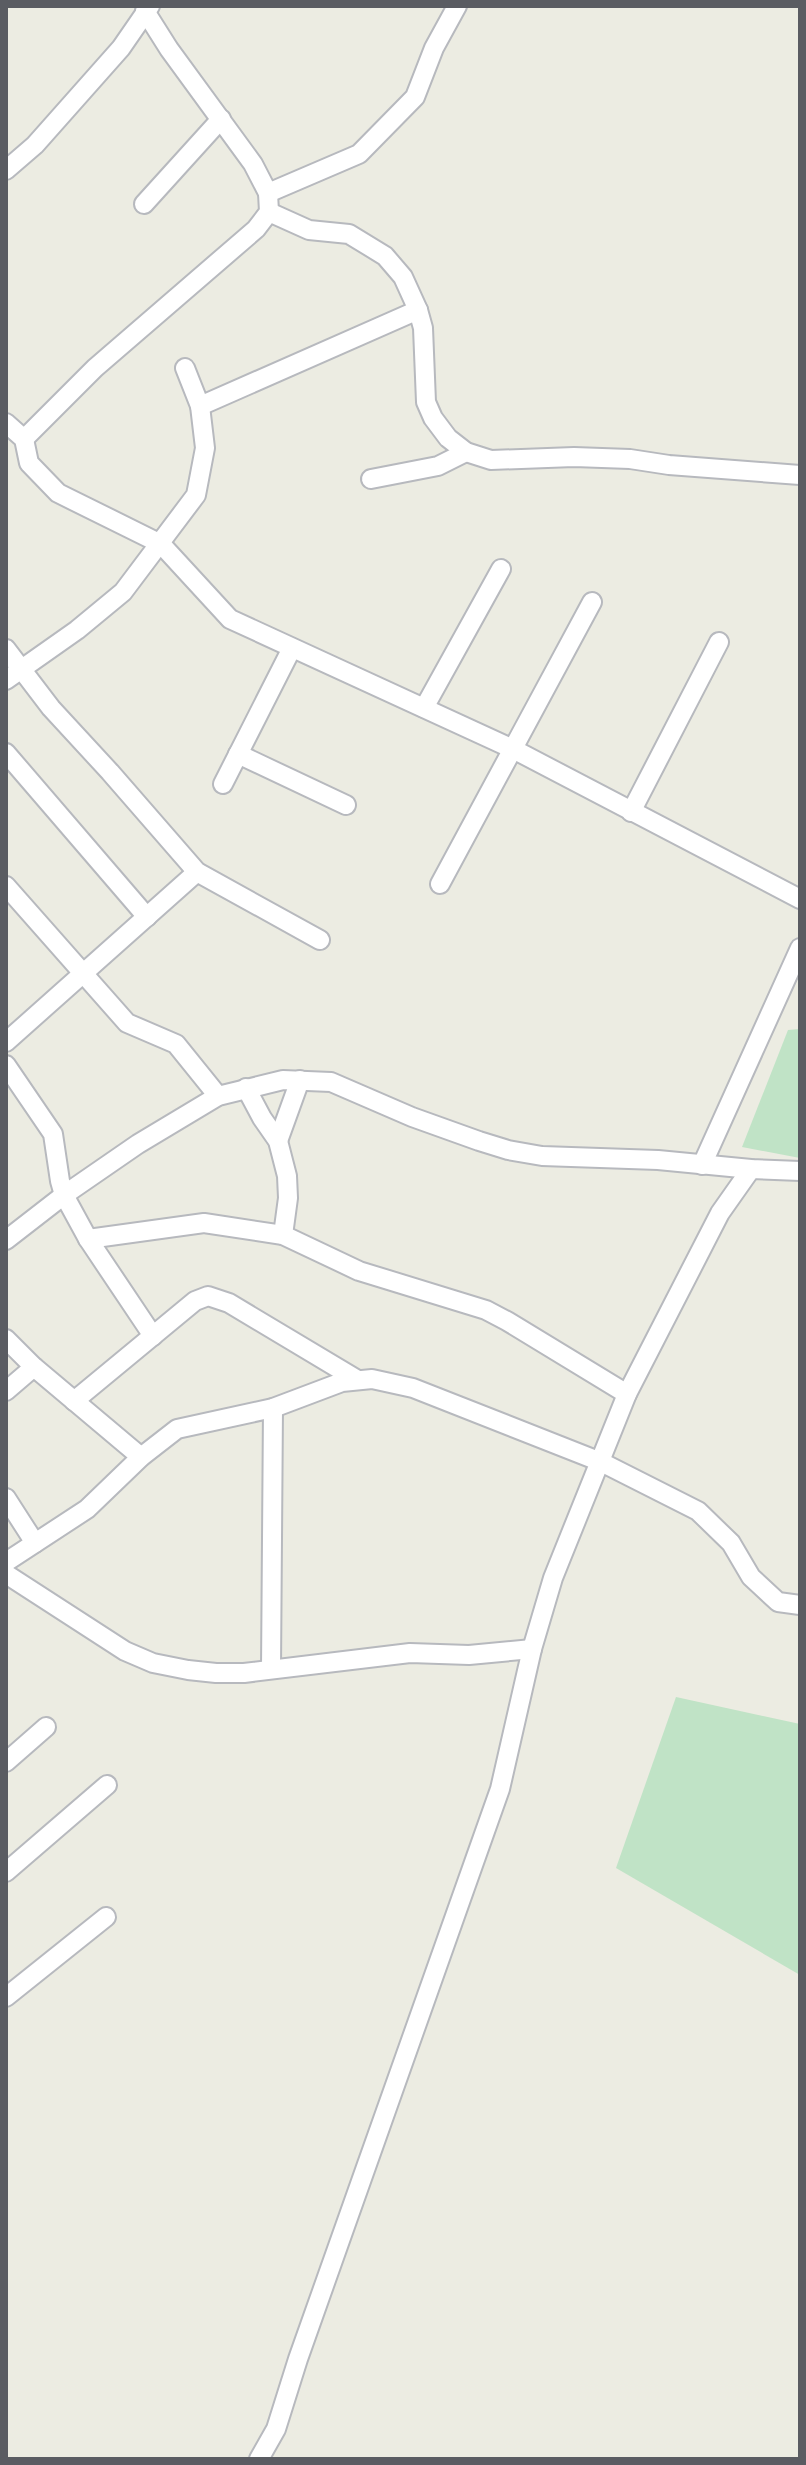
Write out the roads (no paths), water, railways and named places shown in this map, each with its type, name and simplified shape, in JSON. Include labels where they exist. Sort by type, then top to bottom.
[{"type":"street","points":[[24,439],[95,368],[256,229],[269,203],[359,154],[415,97],[434,48],[457,6]]},
{"type":"street","points":[[6,170],[35,145],[121,48],[148,8],[169,49],[253,164],[269,203],[309,230],[349,234],[385,256],[403,277],[423,328],[426,402],[448,438],[466,452],[491,460],[574,457],[630,459],[800,475]]},
{"type":"street","points":[[144,204],[221,119]]},
{"type":"street","points":[[200,406],[418,310]]},
{"type":"street","points":[[6,680],[77,630],[123,592],[196,495],[205,448],[200,406],[185,368]]},
{"type":"street","points":[[6,423],[24,439],[29,463],[58,493],[161,544],[230,619],[513,749],[800,899]]},
{"type":"street","points":[[371,479],[438,466],[466,452]]},
{"type":"street","points":[[424,708],[501,569]]},
{"type":"street","points":[[440,884],[592,602]]},
{"type":"street","points":[[631,812],[719,642]]},
{"type":"street","points":[[223,784],[292,648]]},
{"type":"street","points":[[6,649],[51,708],[197,872],[320,940]]},
{"type":"street","points":[[6,753],[147,917]]},
{"type":"street","points":[[238,754],[346,805]]},
{"type":"street","points":[[6,1015],[12,1036],[197,872]]},
{"type":"street","points":[[6,886],[127,1023],[176,1044],[218,1096]]},
{"type":"street","points":[[702,1165],[800,948]]},
{"type":"street","points":[[6,1065],[53,1134],[64,1195],[88,1239],[153,1336]]},
{"type":"street","points":[[6,1240],[138,1144],[218,1096],[283,1080],[331,1082],[412,1117],[508,1150],[566,1158],[658,1160],[800,1171]]},
{"type":"street","points":[[278,1141],[300,1080]]},
{"type":"street","points":[[246,1088],[278,1141],[287,1176],[288,1198],[283,1235]]},
{"type":"street","points":[[259,2459],[276,2429],[298,2359],[490,1819],[553,1578],[627,1394],[720,1213],[751,1169]]},
{"type":"street","points":[[88,1239],[204,1223],[283,1235],[359,1271],[486,1310],[627,1394]]},
{"type":"street","points":[[74,1401],[195,1301],[208,1296],[229,1303],[356,1379]]},
{"type":"street","points":[[6,1339],[34,1367],[141,1457]]},
{"type":"street","points":[[6,1391],[34,1367]]},
{"type":"street","points":[[6,1562],[87,1509],[141,1457],[177,1429],[273,1408],[342,1382],[381,1380],[413,1388],[601,1462],[698,1511],[731,1543],[751,1577],[778,1602],[800,1605]]},
{"type":"street","points":[[271,1669],[273,1408]]},
{"type":"street","points":[[6,1498],[35,1543]]},
{"type":"street","points":[[6,1574],[125,1651],[153,1663],[216,1673],[410,1653],[469,1655],[532,1649]]},
{"type":"street","points":[[6,1762],[46,1727]]},
{"type":"street","points":[[6,1872],[107,1785]]},
{"type":"street","points":[[6,1997],[106,1917]]}]
